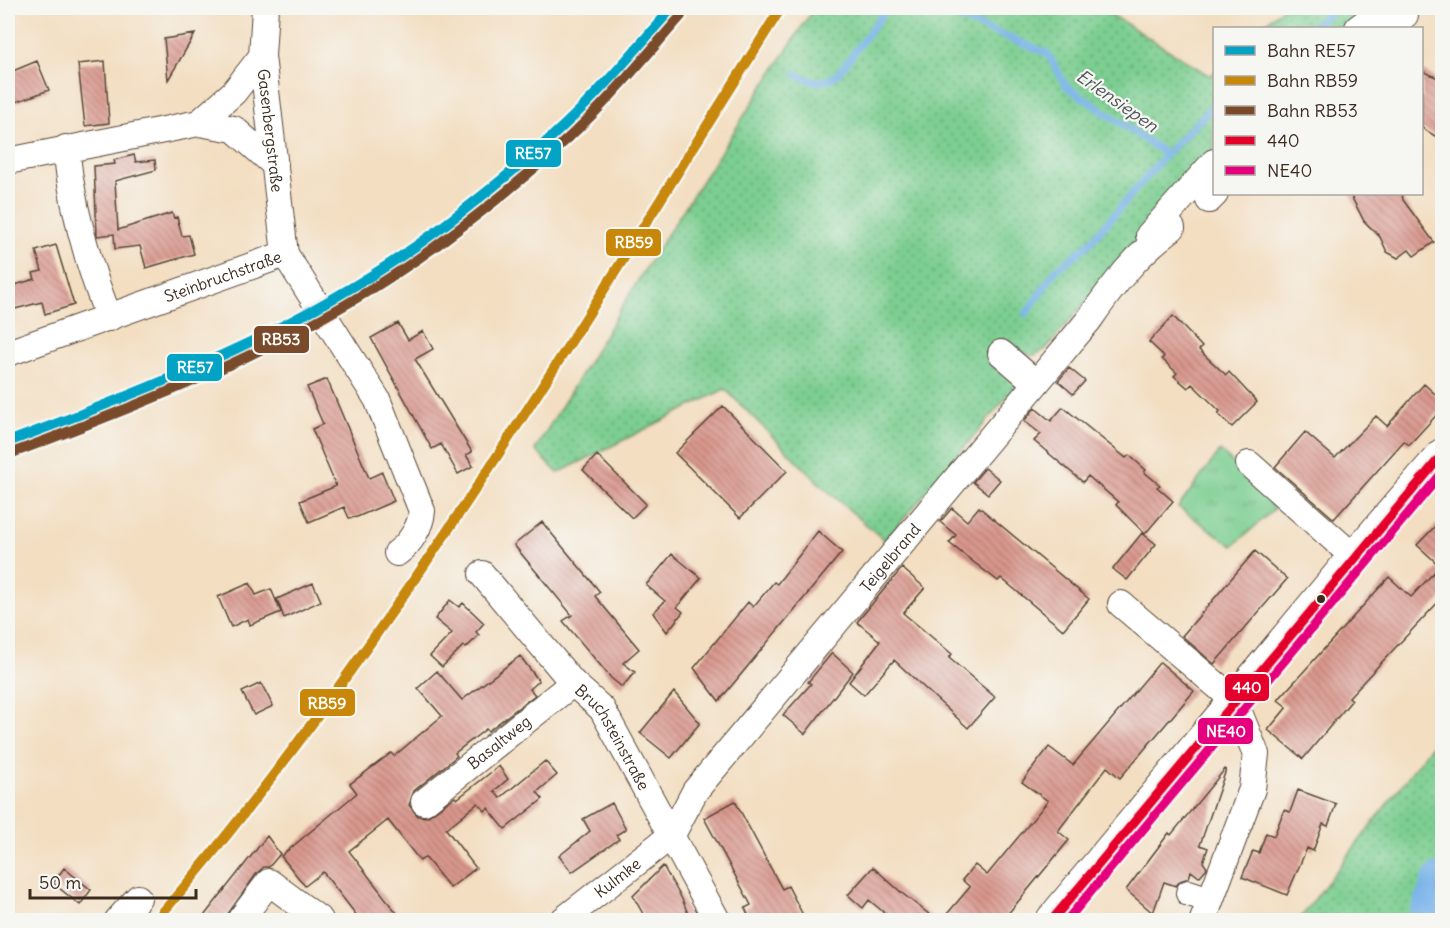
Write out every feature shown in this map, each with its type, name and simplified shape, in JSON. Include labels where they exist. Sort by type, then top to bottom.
[{"type":"main road","points":[[1052,921],[1353,557],[1443,455]]},
{"type":"street","name":"Gasenbergstraße","points":[[265,8],[262,56],[285,254]]},
{"type":"street","points":[[1361,27],[1393,17]]},
{"type":"street","points":[[199,123],[234,92],[262,56]]},
{"type":"street","points":[[8,161],[66,148],[118,141],[199,123],[234,129],[275,165]]},
{"type":"street","points":[[66,148],[70,194],[109,318]]},
{"type":"street","points":[[1132,262],[1139,247],[1213,164]]},
{"type":"street","points":[[1132,262],[1172,228]]},
{"type":"street","name":"Steinbruchstraße","points":[[8,353],[285,254],[377,399],[400,450],[422,511],[422,521],[405,547],[397,553]]},
{"type":"street","name":"Teigelbrand","points":[[672,835],[695,791],[1089,320],[1113,284],[1132,262]]},
{"type":"street","points":[[1001,353],[1036,383]]},
{"type":"street","points":[[1249,464],[1353,557]]},
{"type":"street","name":"Bruchsteinstraße","points":[[482,574],[573,683],[602,709],[717,921]]},
{"type":"street","points":[[1121,604],[1234,700],[1256,754],[1252,789],[1201,904]]},
{"type":"street","name":"Basaltweg","points":[[424,802],[573,683]]},
{"type":"street","name":"Kulmke","points":[[563,921],[672,835]]},
{"type":"street","points":[[240,921],[269,882],[320,921]]},
{"type":"street","points":[[118,921],[138,898]]},
{"type":"green space","points":[[814,8],[1101,8],[1210,76],[1213,73],[1213,155],[1046,349],[1033,356],[1016,350],[1003,338],[986,355],[1018,384],[885,541],[822,486],[725,389],[558,473],[535,450],[645,269]]},
{"type":"green space","points":[[1283,8],[1374,8],[1350,27],[1261,27]]},
{"type":"green space","points":[[1220,451],[1260,487],[1274,509],[1233,546],[1178,507]]},
{"type":"green space","points":[[1442,732],[1442,920],[1296,920],[1302,916]]},
{"type":"building","points":[[195,34],[168,80],[164,39]]},
{"type":"building","points":[[37,61],[49,90],[8,105],[8,73]]},
{"type":"building","points":[[105,61],[109,123],[85,126],[78,64]]},
{"type":"building","points":[[1423,71],[1443,80],[1443,141],[1423,129]]},
{"type":"building","points":[[134,155],[136,162],[155,160],[156,170],[115,181],[118,230],[172,213],[174,218],[177,217],[182,236],[189,235],[194,254],[146,268],[140,246],[115,249],[114,234],[97,236],[94,166],[115,164],[114,160]]},
{"type":"building","points":[[1351,195],[1402,195],[1403,200],[1434,242],[1414,256],[1409,250],[1398,258],[1387,252],[1380,237],[1364,221]]},
{"type":"building","points":[[56,245],[74,305],[45,314],[42,302],[11,310],[8,287],[35,279],[33,273],[42,271],[36,251]]},
{"type":"building","points":[[1173,316],[1202,347],[1199,350],[1226,375],[1229,372],[1257,402],[1232,427],[1218,414],[1220,411],[1192,384],[1188,388],[1174,376],[1177,373],[1149,342]]},
{"type":"building","points":[[398,323],[408,340],[423,331],[433,349],[415,359],[472,452],[466,455],[473,466],[458,474],[441,444],[432,449],[371,338]]},
{"type":"building","points":[[1069,368],[1085,381],[1073,394],[1058,381]]},
{"type":"building","points":[[327,379],[369,478],[382,472],[394,501],[357,517],[349,518],[344,507],[309,522],[300,501],[336,486],[312,429],[323,424],[307,387]]},
{"type":"building","points":[[1424,384],[1443,401],[1443,408],[1409,445],[1404,441],[1334,519],[1275,467],[1305,432],[1335,458],[1376,416],[1387,426]]},
{"type":"building","points":[[723,406],[787,471],[740,518],[675,453]]},
{"type":"building","points":[[1063,407],[1126,458],[1129,455],[1146,470],[1144,472],[1160,485],[1157,487],[1173,501],[1145,534],[1116,505],[1118,502],[1088,476],[1083,482],[1034,441],[1041,434],[1024,421],[1035,408],[1051,421]]},
{"type":"building","points":[[597,455],[646,504],[632,518],[583,470]]},
{"type":"building","points":[[985,468],[1000,480],[988,494],[973,482]]},
{"type":"building","points":[[979,507],[1089,599],[1063,630],[1001,578],[998,581],[949,543],[956,535],[940,522],[952,508],[967,521]]},
{"type":"building","points":[[1443,518],[1443,597],[1349,697],[1352,700],[1303,759],[1268,730],[1287,707],[1278,700],[1389,577],[1411,597],[1440,566],[1417,545]]},
{"type":"building","points":[[542,522],[600,592],[595,596],[639,649],[623,663],[635,672],[622,687],[611,678],[563,621],[572,615],[514,545]]},
{"type":"building","points":[[818,531],[842,552],[719,701],[694,668],[748,602],[753,607],[774,582],[777,584]]},
{"type":"building","points":[[1142,533],[1156,544],[1127,580],[1113,569]]},
{"type":"building","points":[[1255,551],[1287,579],[1214,664],[1182,636]]},
{"type":"building","points":[[672,554],[701,578],[677,607],[683,612],[667,632],[653,613],[665,601],[646,585]]},
{"type":"building","points":[[902,568],[925,588],[903,613],[952,654],[949,658],[995,697],[968,728],[894,660],[864,695],[849,682],[880,641],[857,622]]},
{"type":"building","points":[[250,583],[256,595],[271,589],[281,612],[250,625],[248,619],[231,627],[218,597]]},
{"type":"building","points":[[313,583],[321,601],[284,618],[277,599]]},
{"type":"building","points":[[450,600],[459,607],[463,603],[484,623],[476,632],[479,635],[466,648],[463,646],[442,667],[430,656],[452,633],[435,619]]},
{"type":"building","points":[[832,653],[853,672],[805,734],[783,715],[811,684],[808,682]]},
{"type":"building","points":[[520,656],[539,681],[530,689],[535,695],[455,753],[457,756],[414,791],[409,805],[418,816],[427,817],[455,797],[457,799],[499,766],[508,779],[494,791],[500,798],[545,761],[557,775],[537,792],[543,799],[505,829],[488,808],[485,811],[478,803],[446,829],[476,868],[450,888],[425,857],[420,861],[388,820],[349,851],[403,921],[361,921],[323,872],[305,886],[281,856],[357,793],[350,784],[391,753],[394,756],[442,716],[418,688],[437,671],[462,700]]},
{"type":"building","points":[[1160,662],[1194,691],[1120,778],[1107,767],[1058,831],[1069,840],[1002,921],[941,921],[970,887],[962,880],[975,865],[987,875],[1048,801],[1022,782],[1049,747],[1073,765]]},
{"type":"building","points":[[261,683],[273,706],[254,715],[242,692]]},
{"type":"building","points":[[674,692],[700,723],[671,758],[640,733]]},
{"type":"building","points":[[1225,769],[1200,845],[1208,848],[1203,862],[1207,868],[1199,877],[1191,871],[1189,878],[1180,881],[1176,886],[1164,882],[1153,913],[1126,890],[1169,833],[1171,835]]},
{"type":"building","points":[[1298,790],[1336,804],[1328,826],[1323,824],[1313,851],[1307,848],[1287,895],[1242,877],[1253,851],[1259,853],[1266,833],[1274,836],[1284,810],[1290,812]]},
{"type":"building","points":[[735,801],[782,889],[788,886],[806,921],[751,921],[745,908],[751,905],[704,818]]},
{"type":"building","points":[[612,803],[626,829],[616,835],[619,839],[572,872],[559,856],[590,831],[583,819]]},
{"type":"building","points":[[267,836],[280,854],[269,867],[264,867],[257,873],[223,921],[200,921]]},
{"type":"building","points":[[663,866],[682,899],[691,921],[647,921],[633,896]]},
{"type":"building","points":[[873,867],[938,921],[894,921],[869,900],[863,908],[848,895]]},
{"type":"building","points":[[64,868],[91,890],[80,905],[53,883]]},
{"type":"waterway","name":"Erlensiepen","points":[[796,74],[817,82],[838,74],[887,8]]},
{"type":"waterway","name":"Erlensiepen","points":[[933,8],[1047,53],[1066,86],[1166,154],[1213,106]]},
{"type":"waterway","name":"Erlensiepen","points":[[1311,27],[1337,8]]},
{"type":"waterway","points":[[1026,314],[1056,270],[1088,245],[1166,154]]},
{"type":"waterway","points":[[1428,920],[1442,882]]},
{"type":"rail line","name":"RE57","points":[[8,442],[122,398],[235,349],[290,322],[396,260],[481,197],[549,140],[581,109],[672,8]]},
{"type":"rail line","name":"RB59","points":[[156,920],[267,784],[345,679],[424,565],[529,408],[781,8]]},
{"type":"rail line","name":"RB53","points":[[12,453],[127,409],[240,360],[296,332],[402,270],[488,206],[557,148],[614,92],[681,16]]},
{"type":"transit line","name":"440","points":[[1052,920],[1442,455]]},
{"type":"transit line","name":"NE40","points":[[1067,920],[1442,473]]}]
